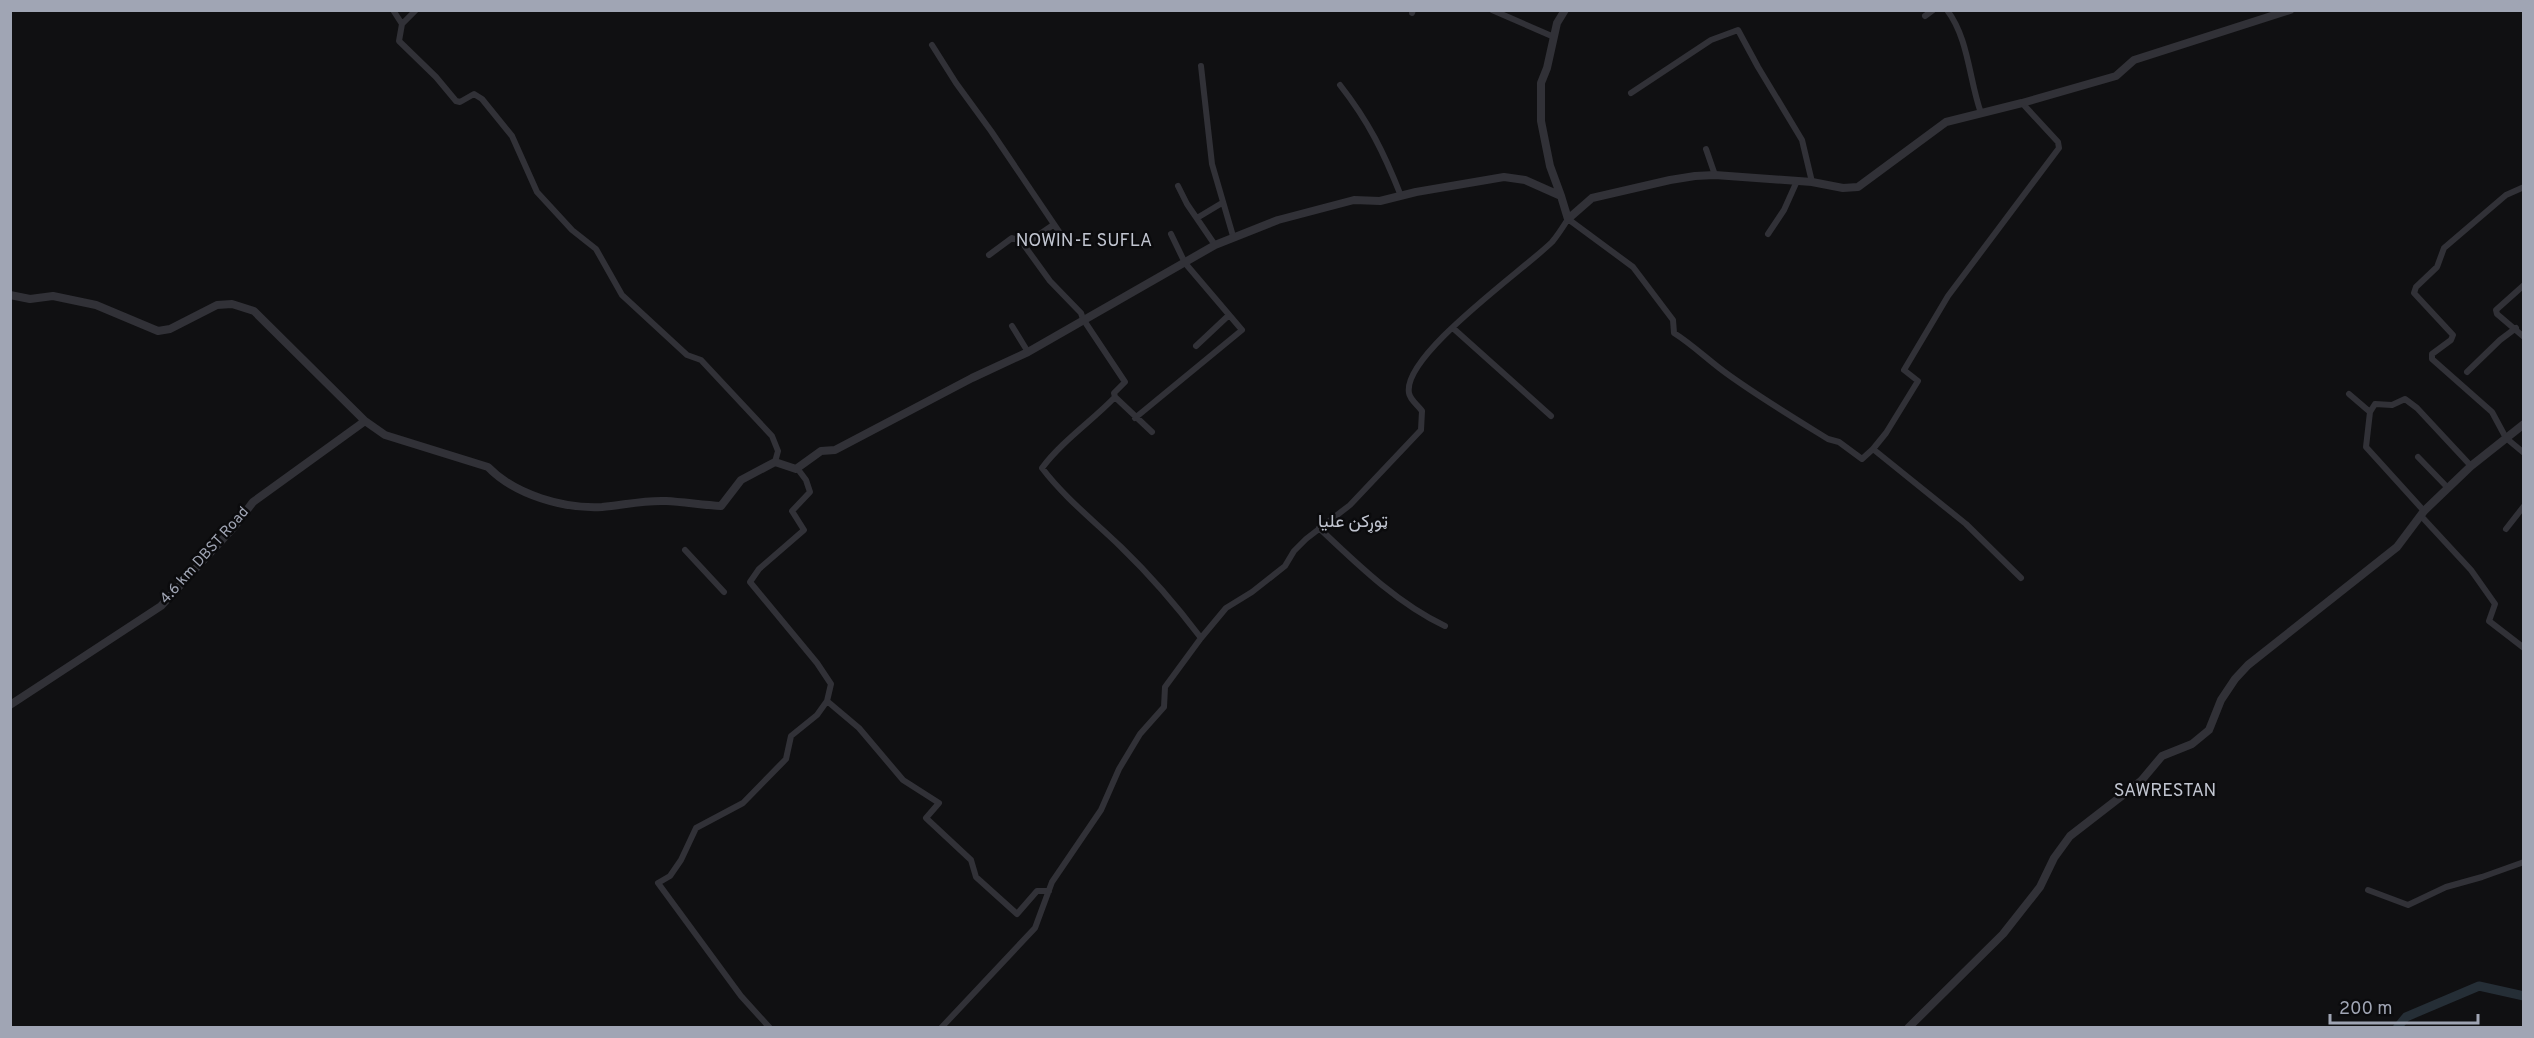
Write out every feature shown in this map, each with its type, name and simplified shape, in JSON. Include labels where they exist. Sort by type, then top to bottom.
[{"type":"street","points":[[393,10],[402,24]]},
{"type":"street","points":[[10,295],[30,299],[53,296],[96,305],[158,331],[170,329],[217,305],[232,304],[254,311],[365,421],[385,435],[488,467],[498,477],[548,501],[590,506],[666,501],[721,506],[741,480],[775,462],[778,451],[772,436],[701,360],[687,355],[622,295],[596,249],[572,230],[537,192],[512,136],[477,95],[474,94],[460,102],[456,101],[399,40],[402,24],[416,10]]},
{"type":"street","points":[[1492,10],[1554,37]]},
{"type":"street","points":[[1565,10],[1557,23],[1547,68],[1541,83],[1540,122],[1550,166],[1568,219],[1633,267],[1673,320],[1674,333],[1757,395],[1828,439],[1839,442],[1862,459],[1886,433],[1918,381],[1904,370],[1948,296],[2059,148],[2058,142],[2022,103]]},
{"type":"street","points":[[1925,16],[1933,10]]},
{"type":"street","points":[[1947,10],[1967,55],[1981,113]]},
{"type":"street","points":[[941,1028],[1035,928],[1052,882],[1101,810],[1119,769],[1140,734],[1164,707],[1165,687],[1201,638],[1226,608],[1252,592],[1285,566],[1294,551],[1319,528],[1350,505],[1421,430],[1422,411],[1408,391],[1421,359],[1472,310],[1553,241],[1568,219],[1592,198],[1670,180],[1715,175],[1812,182],[1843,188],[1858,187],[1946,122],[2116,76],[2134,60],[2290,10]]},
{"type":"street","points":[[1631,93],[1712,40],[1738,30],[1802,140],[1812,182]]},
{"type":"street","points":[[932,45],[1064,239]]},
{"type":"street","points":[[1201,66],[1212,164],[1233,236]]},
{"type":"street","points":[[1340,85],[1358,108],[1381,145],[1401,196]]},
{"type":"street","points":[[1706,149],[1715,175]]},
{"type":"street","points":[[775,462],[795,469],[821,451],[835,450],[972,378],[1028,352],[1215,245],[1278,220],[1354,200],[1380,201],[1504,177],[1525,180],[1561,196]]},
{"type":"street","points":[[1768,234],[1784,210],[1797,181]]},
{"type":"street","points":[[1178,186],[1215,245]]},
{"type":"street","points":[[2523,187],[2506,195],[2444,248],[2437,267],[2416,287],[2414,293],[2453,335],[2451,340],[2432,354],[2432,359],[2492,412],[2506,438],[2523,453]]},
{"type":"street","points":[[1197,218],[1222,203]]},
{"type":"street","points":[[1024,245],[1053,225]]},
{"type":"street","points":[[1135,418],[1242,330],[1185,262],[1171,234]]},
{"type":"street","points":[[988,255],[1010,235],[1021,241],[1050,281],[1082,313],[1083,319],[1125,382],[1114,393],[1115,397],[1050,457],[1042,468],[1177,606],[1201,638]]},
{"type":"street","points":[[2523,285],[2496,310],[2497,314],[2516,328],[2523,337]]},
{"type":"street","points":[[1196,346],[1229,315]]},
{"type":"street","points":[[1012,326],[1028,352]]},
{"type":"street","points":[[2467,372],[2500,339],[2516,328]]},
{"type":"street","points":[[1454,329],[1551,416]]},
{"type":"street","points":[[2349,394],[2370,412]]},
{"type":"street","points":[[1115,397],[1152,432]]},
{"type":"street","points":[[2470,466],[2417,408],[2405,399],[2392,405],[2375,404],[2370,412],[2366,447],[2471,570],[2495,604],[2489,621],[2523,648]]},
{"type":"street","name":"4.6 km DBST Road","points":[[10,705],[161,606],[234,527],[253,502],[365,421]]},
{"type":"street","points":[[1908,1028],[2003,934],[2040,887],[2054,858],[2070,836],[2141,781],[2162,756],[2192,744],[2203,736],[2213,722],[2221,700],[2242,672],[2265,650],[2397,547],[2423,514],[2470,466],[2523,424]]},
{"type":"street","points":[[1873,449],[1966,524],[2021,578]]},
{"type":"street","points":[[2418,457],[2448,488]]},
{"type":"street","points":[[770,1028],[741,996],[658,883],[670,876],[681,860],[696,828],[743,803],[786,759],[791,736],[817,715],[827,701],[831,684],[817,663],[750,582],[759,569],[804,530],[792,511],[810,492],[807,480],[797,468]]},
{"type":"street","points":[[2506,529],[2523,506]]},
{"type":"street","points":[[1319,528],[1361,568],[1429,619],[1445,626]]},
{"type":"street","points":[[685,550],[724,592]]},
{"type":"street","points":[[827,701],[859,728],[903,780],[939,804],[926,818],[971,860],[976,877],[1017,914],[1037,891],[1049,891]]},
{"type":"street","points":[[2368,891],[2409,905],[2446,886],[2482,877],[2523,862]]},
{"type":"waterway","points":[[2397,1028],[2406,1017],[2479,986],[2524,996]]},
{"type":"district","name":"NOWIN-E SUFLA","points":[[1084,241]]},
{"type":"district","name":"ټوړکن علیا","points":[[1353,522]]},
{"type":"district","name":"SAWRESTAN","points":[[2165,791]]}]
